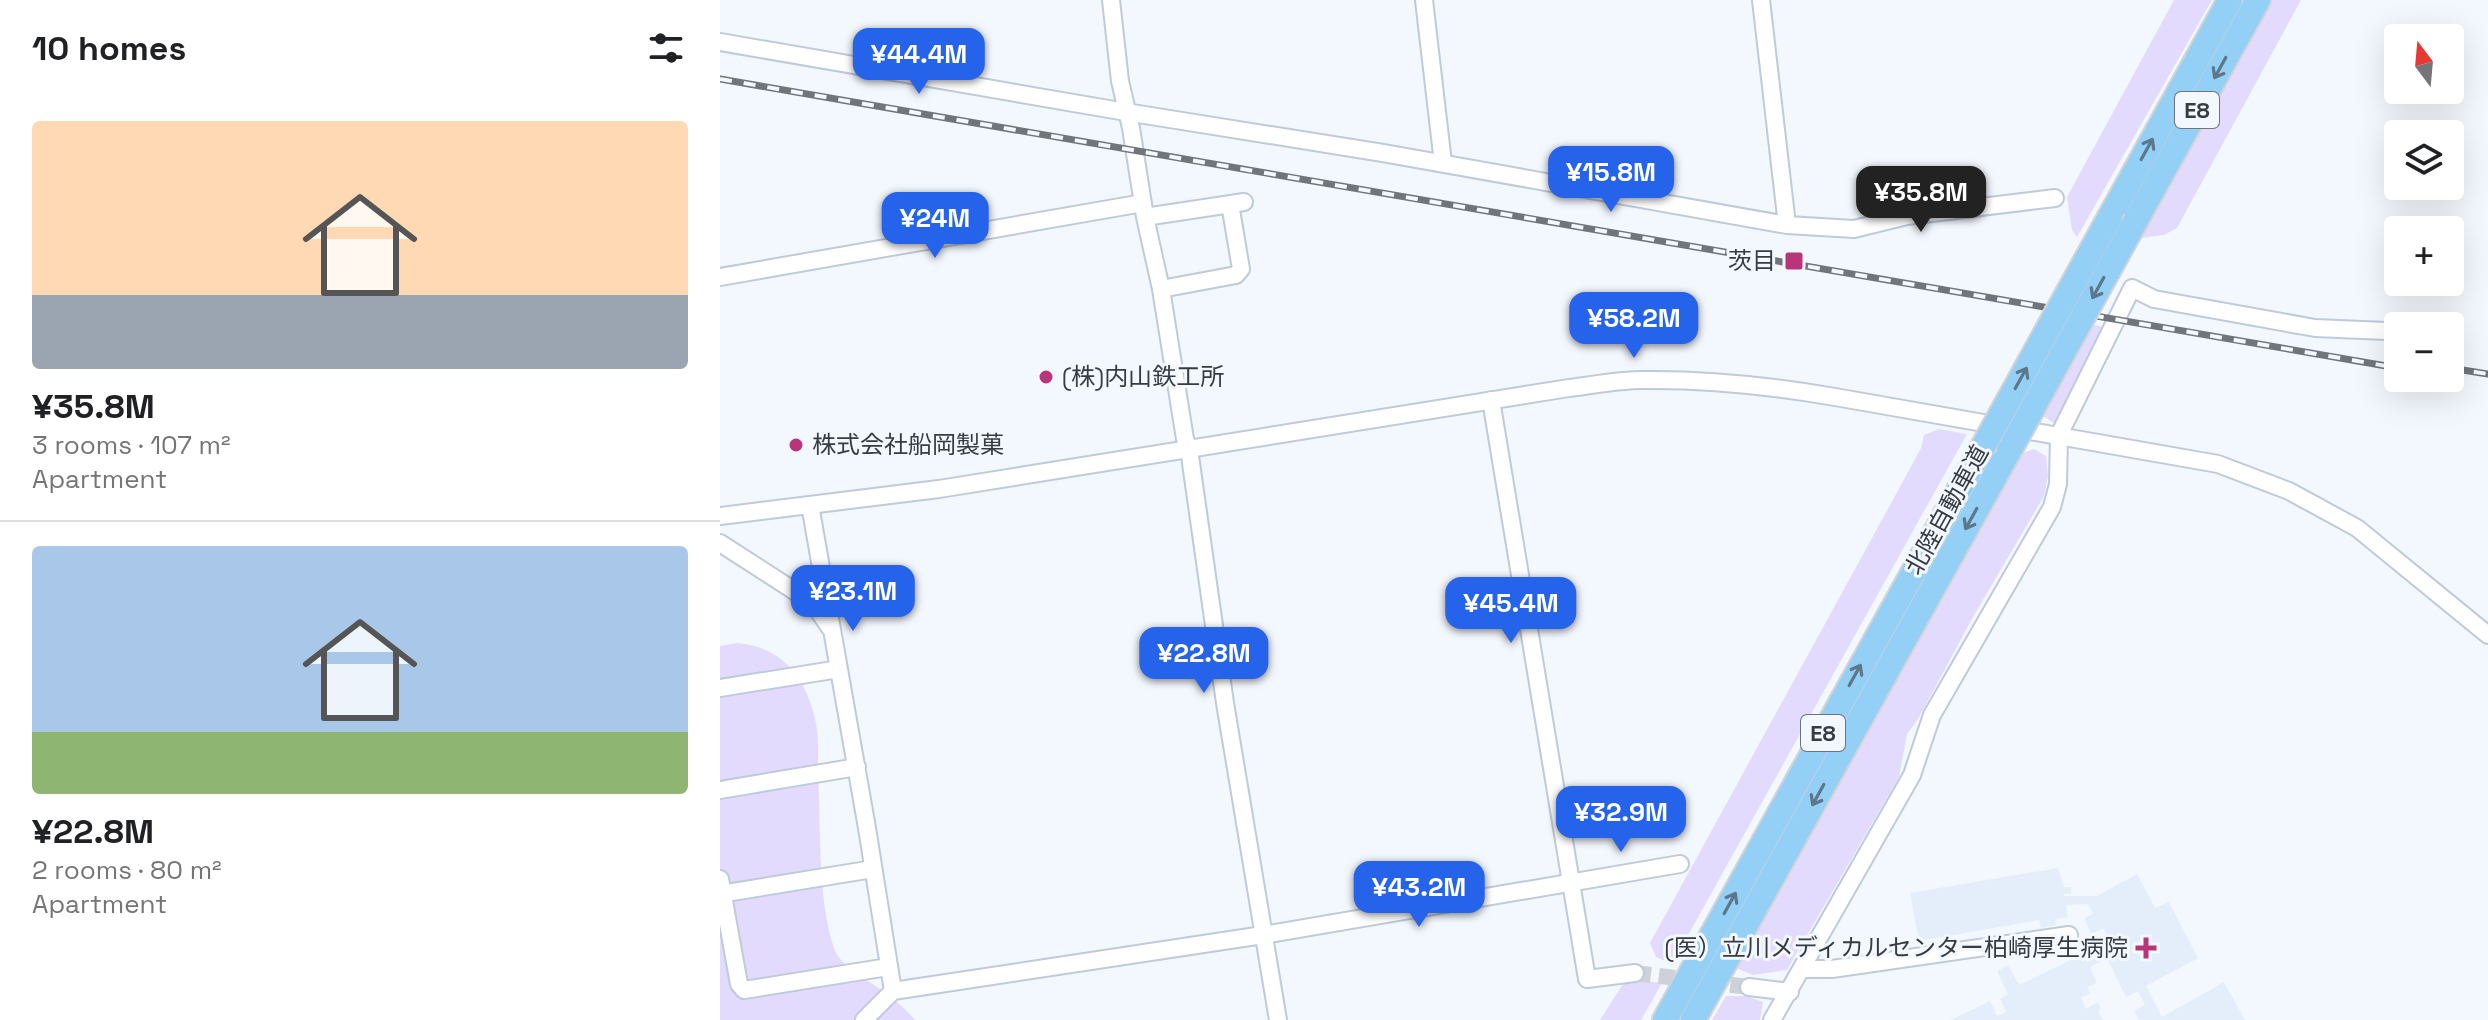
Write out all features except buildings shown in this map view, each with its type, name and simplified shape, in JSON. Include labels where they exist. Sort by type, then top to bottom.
[{"type":"highway","name":"北陸自動車道","points":[[1665,1020],[2230,0]]},
{"type":"highway","name":"北陸自動車道","points":[[1693,1020],[2258,0]]},
{"type":"street","points":[[1111,0],[1120,81],[1189,449],[1225,703],[1278,1020]]},
{"type":"street","points":[[1424,0],[1443,163]]},
{"type":"street","points":[[1761,0],[1787,225]]},
{"type":"street","points":[[720,42],[1443,163],[1787,225],[1854,229],[1907,216],[2055,198]]},
{"type":"street","points":[[720,277],[1144,210],[1237,203],[1241,269],[1236,275],[1161,289]]},
{"type":"street","points":[[1772,1020],[1912,775],[1932,715],[2052,507],[2058,484],[2059,435],[2132,288],[2154,299],[2315,328],[2384,331]]},
{"type":"street","points":[[720,516],[939,489],[1569,388],[1641,380],[1715,381],[1806,392],[2218,464],[2289,491],[2357,528],[2488,635]]},
{"type":"street","points":[[1491,400],[1587,979],[1635,973]]},
{"type":"street","points":[[810,505],[893,991]]},
{"type":"street","points":[[720,543],[813,603],[833,633]]},
{"type":"street","points":[[720,688],[839,669]]},
{"type":"street","points":[[720,790],[857,767]]},
{"type":"street","points":[[864,1020],[893,991],[1263,935],[1680,864]]},
{"type":"street","points":[[873,869],[721,889],[739,984],[744,990],[888,967]]},
{"type":"street","points":[[1803,969],[1832,969],[2069,935]]},
{"type":"street","points":[[1749,987],[1790,992]]},
{"type":"shaded area","points":[[2174,0],[2212,0],[2077,237],[2072,230],[2067,197]]},
{"type":"shaded area","points":[[2272,0],[2301,0],[2177,228],[2164,235],[2140,238]]},
{"type":"shaded area","points":[[2091,324],[2111,329],[2062,418],[2054,423],[2043,416]]},
{"type":"shaded area","points":[[1939,429],[1967,434],[1672,964],[1656,957],[1650,943],[1921,448],[1924,435]]},
{"type":"shaded area","points":[[2034,449],[2046,456],[2048,476],[2044,496],[1907,734],[1899,777],[1787,970],[1753,975],[1736,968],[1983,518],[2020,454]]},
{"type":"shaded area","points":[[737,643],[768,651],[791,668],[812,707],[818,741],[822,884],[837,955],[915,1020],[720,1020],[720,646]]},
{"type":"shaded area","name":"(医）立川メディカルセンター柏崎厚生病院","points":[[2058,868],[2064,887],[2071,887],[2071,894],[2064,896],[2097,896],[2137,874],[2155,908],[2169,902],[2198,958],[2146,986],[2162,1017],[2224,982],[2245,1020],[2140,1020],[2134,1011],[2145,1005],[2138,991],[2126,997],[2107,958],[2090,967],[2097,983],[2087,987],[2090,993],[2081,998],[2086,1009],[2098,1002],[2101,1009],[2098,1011],[2103,1020],[1951,1020],[1990,1001],[1997,1016],[2006,1012],[2000,999],[2008,994],[1997,971],[2008,965],[2019,985],[2083,954],[2087,962],[2101,955],[2094,939],[2099,937],[2102,942],[2108,938],[2103,928],[2091,934],[2084,918],[2093,914],[2088,904],[2066,905],[2068,917],[2055,919],[2056,925],[2041,928],[2039,920],[1919,941],[1910,893]]},
{"type":"shaded area","points":[[1636,980],[1662,983],[1641,1020],[1600,1020],[1623,984]]},
{"type":"shaded area","points":[[1726,996],[1747,996],[1763,1002],[1760,1020],[1712,1020]]},
{"type":"tunnel","points":[[1635,973],[1749,987]]},
{"type":"railway","points":[[720,79],[2384,366]]},
{"type":"railway","points":[[2464,370],[2488,374]]},
{"type":"place","name":"茨目","points":[[1794,261]]},
{"type":"place","name":"(株)内山鉄工所","points":[[1046,377]]},
{"type":"place","name":"株式会社船岡製菓","points":[[796,445]]},
{"type":"place","name":"(医）立川メディカルセンター柏崎厚生病院","points":[[2146,948]]}]
